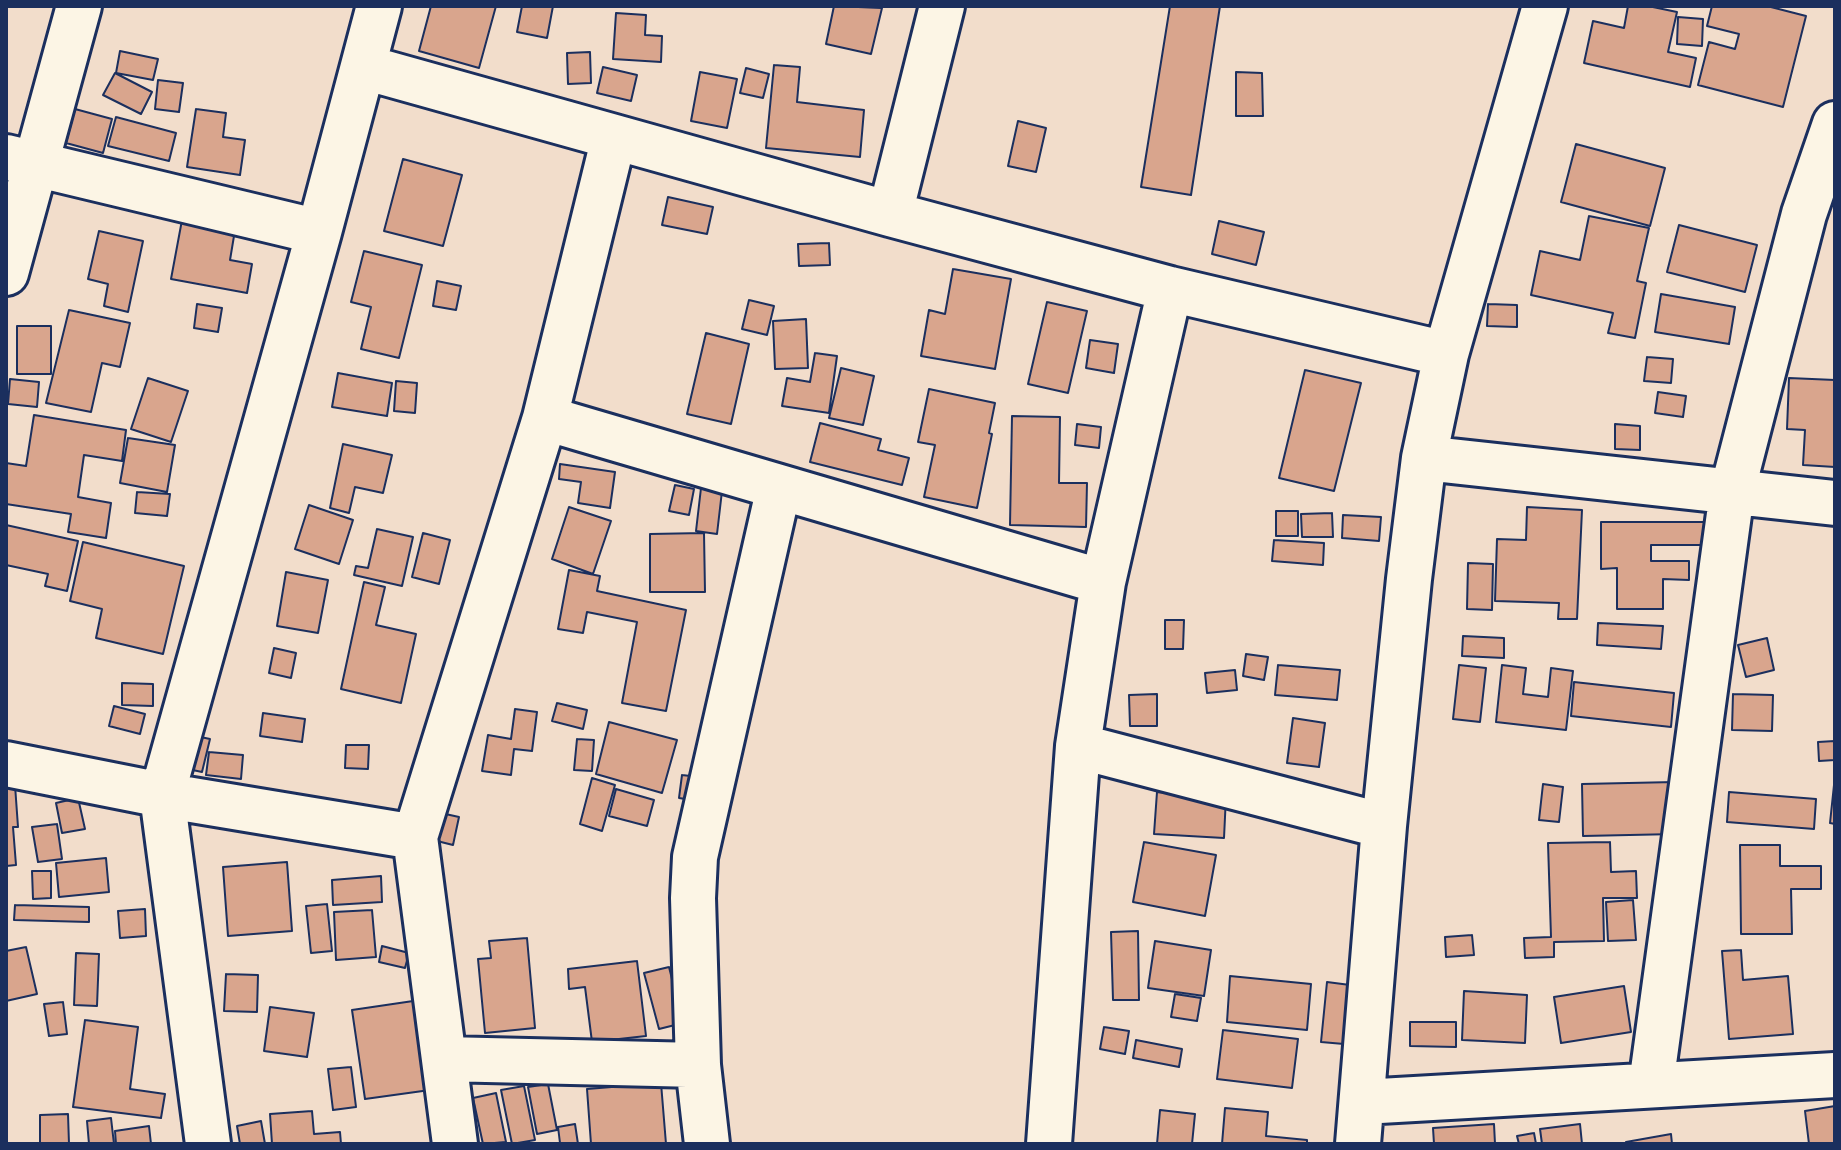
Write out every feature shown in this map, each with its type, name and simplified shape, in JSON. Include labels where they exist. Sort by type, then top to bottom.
[{"type":"street","points":[[6,273],[20,161],[79,6]]},
{"type":"street","points":[[208,1144],[162,795],[379,6]]},
{"type":"street","points":[[890,214],[942,6]]},
{"type":"street","points":[[1545,6],[1446,354],[1424,458],[1384,826],[1360,1123],[1651,1085],[1835,1075]]},
{"type":"street","points":[[364,67],[1170,289],[1446,354]]},
{"type":"street","points":[[1651,1085],[1732,492],[1820,216],[1835,124]]},
{"type":"street","points":[[455,1144],[415,837],[545,418],[614,137]]},
{"type":"street","points":[[20,161],[319,232]]},
{"type":"street","points":[[1049,1144],[1078,746],[1103,582],[1170,289]]},
{"type":"street","points":[[545,418],[1103,582]]},
{"type":"street","points":[[1424,458],[1835,503]]},
{"type":"street","points":[[707,1144],[698,1065],[693,898],[695,857],[779,487]]},
{"type":"street","points":[[1078,746],[1384,826]]},
{"type":"street","points":[[6,764],[162,795],[415,837]]},
{"type":"street","points":[[444,1059],[698,1065]]},
{"type":"building","points":[[431,6],[496,6],[479,68],[419,51]]},
{"type":"building","points":[[522,6],[553,6],[547,38],[517,32]]},
{"type":"building","points":[[834,6],[882,8],[871,54],[826,44]]},
{"type":"building","points":[[1170,6],[1220,6],[1191,195],[1141,187]]},
{"type":"building","points":[[1628,6],[1648,6],[1677,12],[1668,52],[1696,58],[1690,87],[1584,63],[1593,21],[1624,28]]},
{"type":"building","points":[[1712,6],[1767,6],[1806,16],[1783,107],[1698,85],[1709,42],[1735,49],[1739,34],[1707,26]]},
{"type":"building","points":[[616,13],[646,15],[645,35],[662,36],[661,62],[613,59]]},
{"type":"building","points":[[1678,17],[1703,19],[1702,46],[1677,44]]},
{"type":"building","points":[[120,51],[158,59],[153,80],[116,73]]},
{"type":"building","points":[[590,52],[591,83],[568,84],[567,53]]},
{"type":"building","points":[[774,65],[800,67],[797,102],[864,110],[860,157],[766,148]]},
{"type":"building","points":[[603,67],[637,75],[631,101],[597,93]]},
{"type":"building","points":[[746,68],[769,74],[763,98],[740,93]]},
{"type":"building","points":[[700,72],[737,79],[727,128],[691,121]]},
{"type":"building","points":[[1236,72],[1262,73],[1263,116],[1236,116]]},
{"type":"building","points":[[115,73],[152,92],[141,114],[103,95]]},
{"type":"building","points":[[158,80],[183,83],[179,112],[155,109]]},
{"type":"building","points":[[75,109],[112,119],[103,153],[66,143]]},
{"type":"building","points":[[196,109],[226,113],[223,137],[245,140],[240,175],[187,167]]},
{"type":"building","points":[[116,117],[176,133],[169,161],[108,146]]},
{"type":"building","points":[[1018,121],[1046,128],[1036,172],[1008,166]]},
{"type":"building","points":[[1576,144],[1665,168],[1650,226],[1561,202]]},
{"type":"building","points":[[403,159],[462,175],[443,246],[384,231]]},
{"type":"building","points":[[668,197],[713,207],[707,234],[662,225]]},
{"type":"building","points":[[1589,216],[1649,228],[1637,281],[1646,283],[1635,338],[1608,333],[1613,313],[1531,295],[1540,251],[1580,260]]},
{"type":"building","points":[[182,220],[235,230],[230,260],[252,264],[247,293],[171,279]]},
{"type":"building","points":[[1219,221],[1264,232],[1256,265],[1212,254]]},
{"type":"building","points":[[1679,225],[1757,245],[1745,292],[1667,272]]},
{"type":"building","points":[[99,231],[143,241],[128,312],[104,306],[108,284],[88,279]]},
{"type":"building","points":[[829,243],[830,265],[799,266],[798,244]]},
{"type":"building","points":[[364,251],[422,265],[399,358],[361,349],[371,307],[351,302]]},
{"type":"building","points":[[953,269],[1011,279],[995,369],[921,356],[929,310],[945,314]]},
{"type":"building","points":[[437,281],[461,286],[456,310],[433,306]]},
{"type":"building","points":[[1661,294],[1735,307],[1729,344],[1655,332]]},
{"type":"building","points":[[749,300],[774,306],[767,335],[742,329]]},
{"type":"building","points":[[1047,302],[1087,311],[1068,393],[1028,384]]},
{"type":"building","points":[[197,304],[222,308],[218,332],[194,328]]},
{"type":"building","points":[[1488,304],[1517,305],[1517,327],[1487,326]]},
{"type":"building","points":[[69,310],[130,323],[120,367],[102,363],[91,412],[46,403]]},
{"type":"building","points":[[806,319],[808,368],[775,369],[773,321]]},
{"type":"building","points":[[17,326],[51,326],[51,374],[17,374]]},
{"type":"building","points":[[706,333],[749,344],[731,424],[687,414]]},
{"type":"building","points":[[1090,340],[1118,344],[1114,373],[1086,368]]},
{"type":"building","points":[[815,353],[837,356],[829,413],[782,406],[787,378],[810,382]]},
{"type":"building","points":[[1647,357],[1673,359],[1671,383],[1644,381]]},
{"type":"building","points":[[841,368],[874,376],[863,425],[829,418]]},
{"type":"building","points":[[1305,370],[1361,383],[1334,491],[1279,478]]},
{"type":"building","points":[[338,373],[392,383],[387,416],[332,407]]},
{"type":"building","points":[[148,378],[188,391],[171,442],[131,429]]},
{"type":"building","points":[[1789,378],[1835,380],[1835,467],[1803,465],[1805,430],[1787,429]]},
{"type":"building","points":[[10,379],[39,382],[37,407],[8,404]]},
{"type":"building","points":[[396,381],[417,383],[415,413],[394,411]]},
{"type":"building","points":[[929,389],[995,403],[977,508],[924,497],[935,445],[918,442]]},
{"type":"building","points":[[1658,392],[1686,396],[1683,417],[1655,413]]},
{"type":"building","points":[[34,415],[126,430],[122,461],[84,455],[78,497],[111,503],[106,538],[68,532],[71,514],[6,504],[6,463],[26,466]]},
{"type":"building","points":[[1012,416],[1060,417],[1059,483],[1087,483],[1086,527],[1010,525]]},
{"type":"building","points":[[820,423],[881,439],[878,450],[909,458],[902,485],[810,462]]},
{"type":"building","points":[[1077,424],[1101,427],[1099,448],[1075,445]]},
{"type":"building","points":[[1615,424],[1640,426],[1640,450],[1615,449]]},
{"type":"building","points":[[128,438],[175,445],[167,492],[120,483]]},
{"type":"building","points":[[343,444],[392,455],[383,493],[355,487],[349,513],[330,508]]},
{"type":"building","points":[[560,464],[615,472],[610,508],[578,503],[581,482],[559,479]]},
{"type":"building","points":[[675,485],[694,489],[689,515],[669,511]]},
{"type":"building","points":[[701,488],[722,491],[717,534],[696,531]]},
{"type":"building","points":[[137,492],[170,494],[167,516],[135,513]]},
{"type":"building","points":[[309,505],[353,520],[339,564],[295,549]]},
{"type":"building","points":[[569,507],[611,521],[593,574],[552,559]]},
{"type":"building","points":[[1527,507],[1582,510],[1577,619],[1558,619],[1559,603],[1495,601],[1497,539],[1526,540]]},
{"type":"building","points":[[1276,511],[1298,511],[1298,536],[1276,536]]},
{"type":"building","points":[[1332,513],[1333,537],[1302,537],[1301,514]]},
{"type":"building","points":[[1343,515],[1381,517],[1379,541],[1342,538]]},
{"type":"building","points":[[1601,522],[1705,522],[1705,545],[1651,545],[1651,561],[1689,561],[1689,580],[1663,579],[1663,609],[1617,609],[1617,568],[1601,569]]},
{"type":"building","points":[[6,525],[78,541],[67,591],[45,586],[48,574],[6,565]]},
{"type":"building","points":[[377,529],[413,537],[402,586],[354,575],[356,566],[368,568]]},
{"type":"building","points":[[423,533],[450,540],[439,584],[412,577]]},
{"type":"building","points":[[704,533],[705,592],[650,592],[650,534]]},
{"type":"building","points":[[1274,540],[1324,543],[1323,565],[1272,561]]},
{"type":"building","points":[[83,542],[184,566],[163,654],[96,638],[102,609],[70,601]]},
{"type":"building","points":[[1468,563],[1493,564],[1492,610],[1467,609]]},
{"type":"building","points":[[569,570],[600,576],[597,591],[686,610],[666,711],[622,703],[637,622],[587,612],[583,633],[558,629]]},
{"type":"building","points":[[286,572],[328,580],[318,633],[277,626]]},
{"type":"building","points":[[364,582],[385,587],[376,625],[416,634],[401,703],[341,689]]},
{"type":"building","points":[[1165,620],[1184,620],[1183,649],[1165,649]]},
{"type":"building","points":[[1598,623],[1663,626],[1661,649],[1597,645]]},
{"type":"building","points":[[1463,636],[1504,638],[1504,658],[1462,656]]},
{"type":"building","points":[[1767,638],[1774,670],[1746,677],[1738,645]]},
{"type":"building","points":[[274,648],[296,653],[291,678],[269,673]]},
{"type":"building","points":[[1246,654],[1268,657],[1264,680],[1243,676]]},
{"type":"building","points":[[1278,665],[1340,670],[1337,700],[1275,695]]},
{"type":"building","points":[[1459,665],[1486,668],[1480,722],[1453,719]]},
{"type":"building","points":[[1502,665],[1526,668],[1523,694],[1548,697],[1551,668],[1573,671],[1566,730],[1496,722]]},
{"type":"building","points":[[1235,670],[1237,690],[1207,693],[1205,673]]},
{"type":"building","points":[[1574,682],[1674,693],[1671,727],[1571,716]]},
{"type":"building","points":[[122,683],[153,684],[153,706],[122,705]]},
{"type":"building","points":[[1157,694],[1157,726],[1130,726],[1129,695]]},
{"type":"building","points":[[1733,694],[1773,695],[1772,731],[1732,730]]},
{"type":"building","points":[[557,703],[587,710],[583,729],[552,721]]},
{"type":"building","points":[[114,706],[145,714],[140,734],[109,726]]},
{"type":"building","points":[[515,709],[537,712],[532,751],[514,749],[511,775],[482,771],[488,735],[511,739]]},
{"type":"building","points":[[263,713],[305,719],[302,742],[260,736]]},
{"type":"building","points":[[1293,718],[1325,723],[1319,767],[1287,763]]},
{"type":"building","points":[[609,722],[677,740],[662,793],[596,774]]},
{"type":"building","points":[[196,736],[210,739],[202,772],[188,769]]},
{"type":"building","points":[[577,739],[594,740],[592,771],[574,770]]},
{"type":"building","points":[[1835,741],[1835,760],[1819,761],[1818,742]]},
{"type":"building","points":[[346,745],[369,745],[368,769],[345,768]]},
{"type":"building","points":[[209,752],[243,755],[241,779],[206,775]]},
{"type":"building","points":[[682,775],[707,778],[704,802],[679,798]]},
{"type":"building","points":[[592,778],[615,785],[602,831],[580,824]]},
{"type":"building","points":[[1675,782],[1676,834],[1583,836],[1582,784]]},
{"type":"building","points":[[1543,784],[1563,787],[1559,822],[1539,820]]},
{"type":"building","points":[[15,785],[18,827],[13,827],[16,865],[6,866],[6,786]]},
{"type":"building","points":[[1835,785],[1835,824],[1830,823]]},
{"type":"building","points":[[616,789],[654,800],[647,826],[609,816]]},
{"type":"building","points":[[1157,792],[1226,796],[1224,838],[1154,834]]},
{"type":"building","points":[[1729,792],[1816,799],[1814,829],[1727,822]]},
{"type":"building","points":[[78,798],[85,829],[62,833],[56,803]]},
{"type":"building","points":[[432,811],[459,817],[453,845],[425,838]]},
{"type":"building","points":[[57,824],[62,859],[38,862],[32,827]]},
{"type":"building","points":[[1144,842],[1216,855],[1205,916],[1133,902]]},
{"type":"building","points":[[1610,842],[1611,872],[1636,871],[1637,898],[1603,898],[1604,941],[1554,942],[1554,957],[1525,958],[1524,938],[1551,937],[1548,843]]},
{"type":"building","points":[[1740,845],[1780,845],[1780,866],[1821,866],[1821,889],[1791,889],[1792,934],[1741,934]]},
{"type":"building","points":[[106,858],[109,892],[59,897],[56,863]]},
{"type":"building","points":[[287,862],[292,931],[228,936],[223,867]]},
{"type":"building","points":[[32,871],[51,871],[51,898],[33,899]]},
{"type":"building","points":[[381,876],[382,902],[333,905],[332,880]]},
{"type":"building","points":[[1633,900],[1636,940],[1608,941],[1606,902]]},
{"type":"building","points":[[327,904],[332,951],[311,953],[306,906]]},
{"type":"building","points":[[15,905],[89,907],[89,922],[14,920]]},
{"type":"building","points":[[145,909],[146,936],[120,938],[118,911]]},
{"type":"building","points":[[372,910],[376,957],[336,960],[334,912]]},
{"type":"building","points":[[1138,931],[1139,1000],[1113,1000],[1111,932]]},
{"type":"building","points":[[1472,935],[1474,955],[1446,957],[1445,937]]},
{"type":"building","points":[[527,938],[535,1028],[485,1033],[478,959],[491,958],[489,941]]},
{"type":"building","points":[[1155,941],[1211,950],[1204,996],[1148,988]]},
{"type":"building","points":[[382,946],[409,953],[405,968],[379,962]]},
{"type":"building","points":[[26,947],[37,994],[6,1001],[6,951]]},
{"type":"building","points":[[1741,950],[1743,980],[1788,976],[1793,1034],[1729,1039],[1722,951]]},
{"type":"building","points":[[76,953],[99,954],[97,1006],[74,1005]]},
{"type":"building","points":[[637,961],[646,1036],[592,1042],[585,987],[569,989],[568,969]]},
{"type":"building","points":[[669,967],[683,1023],[659,1029],[644,973]]},
{"type":"building","points":[[226,974],[258,975],[257,1012],[224,1011]]},
{"type":"building","points":[[1230,976],[1311,984],[1307,1030],[1227,1022]]},
{"type":"building","points":[[1327,982],[1350,985],[1344,1044],[1321,1042]]},
{"type":"building","points":[[1624,986],[1631,1032],[1561,1043],[1554,997]]},
{"type":"building","points":[[1464,991],[1527,995],[1525,1043],[1462,1040]]},
{"type":"building","points":[[1175,994],[1201,998],[1197,1021],[1171,1017]]},
{"type":"building","points":[[420,1000],[430,1090],[365,1099],[352,1010]]},
{"type":"building","points":[[63,1002],[67,1034],[49,1036],[44,1004]]},
{"type":"building","points":[[270,1007],[314,1013],[307,1057],[264,1051]]},
{"type":"building","points":[[85,1020],[138,1027],[130,1089],[165,1094],[161,1118],[73,1107]]},
{"type":"building","points":[[1410,1022],[1456,1022],[1456,1047],[1410,1046]]},
{"type":"building","points":[[1104,1027],[1129,1031],[1125,1054],[1100,1049]]},
{"type":"building","points":[[1223,1030],[1298,1039],[1292,1088],[1217,1079]]},
{"type":"building","points":[[1136,1040],[1182,1049],[1179,1067],[1133,1058]]},
{"type":"building","points":[[351,1067],[356,1107],[333,1110],[328,1069]]},
{"type":"building","points":[[661,1083],[666,1144],[591,1144],[587,1089]]},
{"type":"building","points":[[548,1084],[557,1130],[537,1134],[528,1087]]},
{"type":"building","points":[[524,1086],[535,1140],[512,1144],[501,1090]]},
{"type":"building","points":[[496,1093],[506,1142],[483,1144],[473,1098]]},
{"type":"building","points":[[1835,1106],[1835,1144],[1809,1144],[1805,1111]]},
{"type":"building","points":[[1225,1108],[1268,1112],[1266,1136],[1307,1140],[1307,1144],[1222,1144]]},
{"type":"building","points":[[1160,1110],[1195,1114],[1192,1144],[1157,1144]]},
{"type":"building","points":[[312,1111],[314,1134],[340,1132],[341,1144],[272,1144],[270,1114]]},
{"type":"building","points":[[68,1114],[69,1144],[40,1144],[40,1115]]},
{"type":"building","points":[[111,1118],[114,1144],[89,1144],[87,1121]]},
{"type":"building","points":[[261,1121],[265,1144],[240,1144],[237,1126]]},
{"type":"building","points":[[575,1124],[578,1144],[551,1144],[560,1143],[558,1127]]},
{"type":"building","points":[[1494,1124],[1495,1144],[1434,1144],[1433,1128]]},
{"type":"building","points":[[1580,1124],[1582,1144],[1542,1144],[1540,1129]]},
{"type":"building","points":[[149,1126],[151,1144],[116,1144],[115,1131]]},
{"type":"building","points":[[1534,1133],[1536,1144],[1519,1144],[1517,1136]]},
{"type":"building","points":[[1671,1134],[1672,1144],[1626,1144],[1626,1142]]}]
